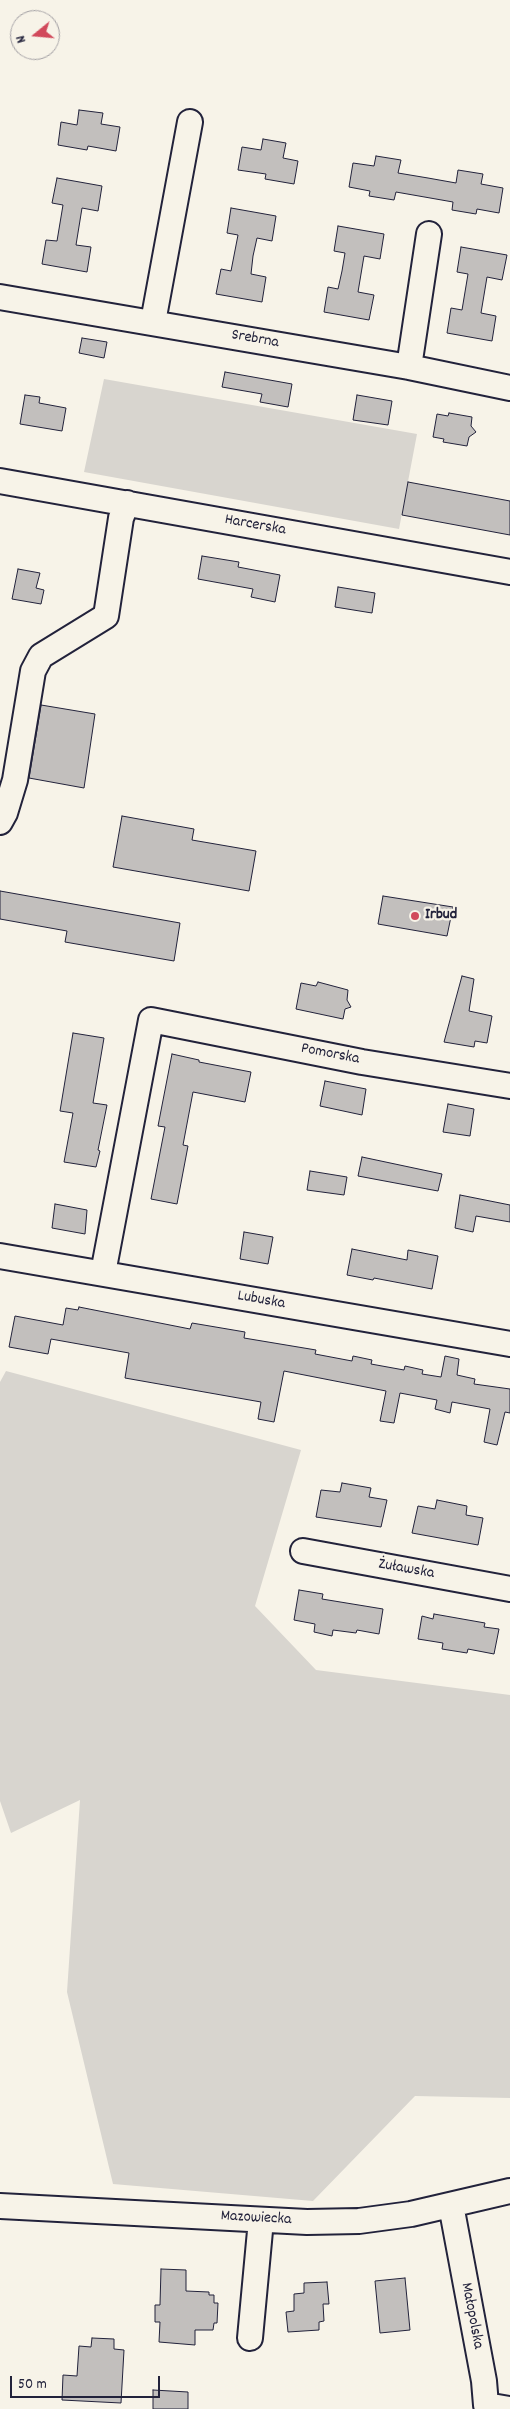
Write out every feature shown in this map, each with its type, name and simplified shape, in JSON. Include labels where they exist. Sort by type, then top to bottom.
[{"type":"street","points":[[153,322],[190,122]]},
{"type":"street","points":[[409,367],[429,234]]},
{"type":"street","name":"Srebrna","points":[[0,297],[409,367],[510,388]]},
{"type":"street","name":"Harcerska","points":[[0,481],[510,572]]},
{"type":"street","points":[[0,822],[5,813],[15,780],[33,670],[41,656],[106,616],[121,518],[127,503]]},
{"type":"street","name":"Pomorska","points":[[103,1273],[152,1020],[362,1062],[510,1086]]},
{"type":"street","name":"Lubuska","points":[[6,1257],[510,1344]]},
{"type":"street","name":"Żuławska","points":[[303,1551],[510,1590]]},
{"type":"street","name":"Mazowiecka","points":[[0,2206],[261,2220],[359,2222],[411,2214],[510,2191]]},
{"type":"street","name":"Małopolska","points":[[451,2205],[484,2381],[486,2405],[509,2409]]},
{"type":"street","points":[[250,2338],[261,2220]]},
{"type":"shaded area","points":[[104,379],[417,434],[399,529],[84,472]]},
{"type":"shaded area","points":[[6,1371],[301,1450],[255,1606],[316,1670],[510,1695],[510,2098],[415,2096],[313,2201],[113,2184],[67,1992],[80,1800],[11,1833],[0,1801],[0,1382]]},
{"type":"building","points":[[79,110],[103,113],[101,124],[120,127],[116,151],[88,146],[87,150],[58,145],[61,122],[77,125]]},
{"type":"building","points":[[263,139],[286,143],[283,158],[298,161],[294,184],[265,179],[266,174],[238,170],[242,147],[261,150]]},
{"type":"building","points":[[376,156],[401,160],[398,173],[456,183],[458,170],[483,174],[481,184],[503,188],[499,213],[477,209],[476,214],[452,210],[453,202],[396,192],[394,200],[369,196],[370,191],[349,187],[353,163],[374,166]]},
{"type":"building","points":[[57,178],[102,186],[98,211],[82,208],[76,245],[91,247],[87,272],[42,264],[46,240],[57,241],[63,205],[52,203]]},
{"type":"building","points":[[231,208],[276,216],[272,241],[257,238],[253,256],[251,274],[266,277],[262,302],[216,294],[221,269],[231,271],[238,235],[227,233]]},
{"type":"building","points":[[338,226],[384,234],[380,259],[364,256],[358,292],[374,295],[369,320],[324,312],[328,287],[338,289],[345,253],[334,251]]},
{"type":"building","points":[[461,247],[507,255],[502,280],[487,277],[481,313],[496,316],[492,341],[447,333],[451,308],[462,310],[468,274],[457,272]]},
{"type":"building","points":[[82,338],[107,342],[104,358],[79,353]]},
{"type":"building","points":[[225,372],[292,384],[288,407],[260,402],[262,394],[222,387]]},
{"type":"building","points":[[25,395],[40,397],[39,403],[66,408],[62,431],[20,424]]},
{"type":"building","points":[[357,395],[392,401],[388,425],[353,420]]},
{"type":"building","points":[[449,413],[472,417],[471,426],[476,432],[469,437],[467,446],[443,442],[444,439],[433,437],[437,414],[448,416]]},
{"type":"building","points":[[408,482],[510,501],[510,535],[402,515]]},
{"type":"building","points":[[202,556],[239,562],[238,567],[280,575],[275,602],[251,597],[253,589],[198,579]]},
{"type":"building","points":[[18,569],[40,573],[36,588],[44,590],[41,604],[12,599]]},
{"type":"building","points":[[338,587],[375,593],[372,613],[335,607]]},
{"type":"building","points":[[41,705],[95,714],[84,788],[29,778]]},
{"type":"building","points":[[122,816],[194,829],[192,840],[256,851],[249,891],[113,867]]},
{"type":"building","points":[[0,891],[180,923],[174,961],[65,942],[67,931],[0,919]]},
{"type":"building","name":"Irbud","points":[[383,896],[453,907],[447,936],[378,924]]},
{"type":"building","points":[[462,976],[474,979],[469,1011],[492,1016],[487,1043],[475,1041],[474,1047],[444,1042]]},
{"type":"building","points":[[318,982],[348,990],[347,1000],[351,1007],[345,1009],[343,1019],[296,1009],[301,983],[316,986]]},
{"type":"building","points":[[73,1033],[104,1038],[93,1103],[107,1105],[96,1167],[64,1162],[73,1113],[60,1111]]},
{"type":"building","points":[[172,1054],[199,1060],[199,1062],[251,1072],[245,1102],[193,1092],[183,1145],[188,1146],[177,1204],[151,1199],[165,1127],[158,1126]]},
{"type":"building","points":[[325,1081],[366,1089],[362,1115],[320,1106]]},
{"type":"building","points":[[448,1104],[474,1109],[470,1136],[443,1132]]},
{"type":"building","points":[[362,1157],[442,1174],[438,1191],[358,1176]]},
{"type":"building","points":[[310,1171],[347,1177],[344,1195],[307,1190]]},
{"type":"building","points":[[460,1195],[510,1205],[510,1222],[476,1216],[473,1232],[455,1228]]},
{"type":"building","points":[[55,1204],[87,1210],[85,1234],[52,1228]]},
{"type":"building","points":[[244,1232],[273,1237],[268,1264],[240,1259]]},
{"type":"building","points":[[352,1249],[407,1260],[408,1250],[438,1256],[432,1289],[347,1275]]},
{"type":"building","points":[[79,1307],[190,1329],[192,1323],[245,1332],[244,1338],[316,1350],[315,1354],[352,1361],[353,1356],[372,1360],[371,1364],[404,1370],[405,1366],[423,1370],[422,1374],[441,1377],[445,1356],[459,1359],[457,1375],[475,1379],[474,1384],[510,1389],[510,1413],[505,1412],[497,1445],[484,1442],[490,1409],[452,1402],[450,1413],[435,1409],[437,1400],[400,1393],[394,1423],[380,1421],[386,1391],[284,1371],[274,1422],[258,1419],[261,1402],[125,1378],[129,1353],[51,1339],[48,1354],[9,1347],[15,1316],[63,1325],[66,1308],[78,1310]]},
{"type":"building","points":[[342,1483],[371,1488],[369,1497],[387,1500],[381,1527],[316,1517],[321,1490],[340,1492]]},
{"type":"building","points":[[437,1500],[467,1506],[466,1515],[483,1518],[478,1545],[412,1533],[418,1506],[435,1509]]},
{"type":"building","points":[[299,1590],[323,1594],[322,1599],[383,1609],[379,1634],[357,1630],[356,1633],[333,1630],[332,1636],[314,1632],[315,1624],[294,1620]]},
{"type":"building","points":[[434,1614],[485,1623],[484,1627],[499,1629],[494,1654],[468,1649],[467,1653],[442,1649],[443,1643],[418,1639],[422,1616],[433,1619]]},
{"type":"building","points":[[161,2269],[186,2270],[186,2291],[209,2292],[209,2295],[214,2295],[214,2303],[218,2303],[217,2323],[214,2323],[213,2330],[195,2330],[195,2345],[159,2342],[160,2322],[155,2322],[155,2305],[160,2305]]},
{"type":"building","points":[[405,2278],[410,2330],[380,2333],[375,2281]]},
{"type":"building","points":[[327,2282],[329,2304],[323,2304],[324,2321],[319,2322],[319,2330],[288,2332],[286,2312],[294,2311],[294,2294],[304,2293],[304,2283]]},
{"type":"building","points":[[92,2338],[114,2339],[114,2349],[124,2350],[121,2403],[62,2400],[63,2375],[77,2376],[79,2346],[91,2347]]},
{"type":"building","points":[[153,2390],[188,2392],[188,2409],[153,2409]]},
{"type":"place","name":"Irbud","points":[[415,916]]}]
